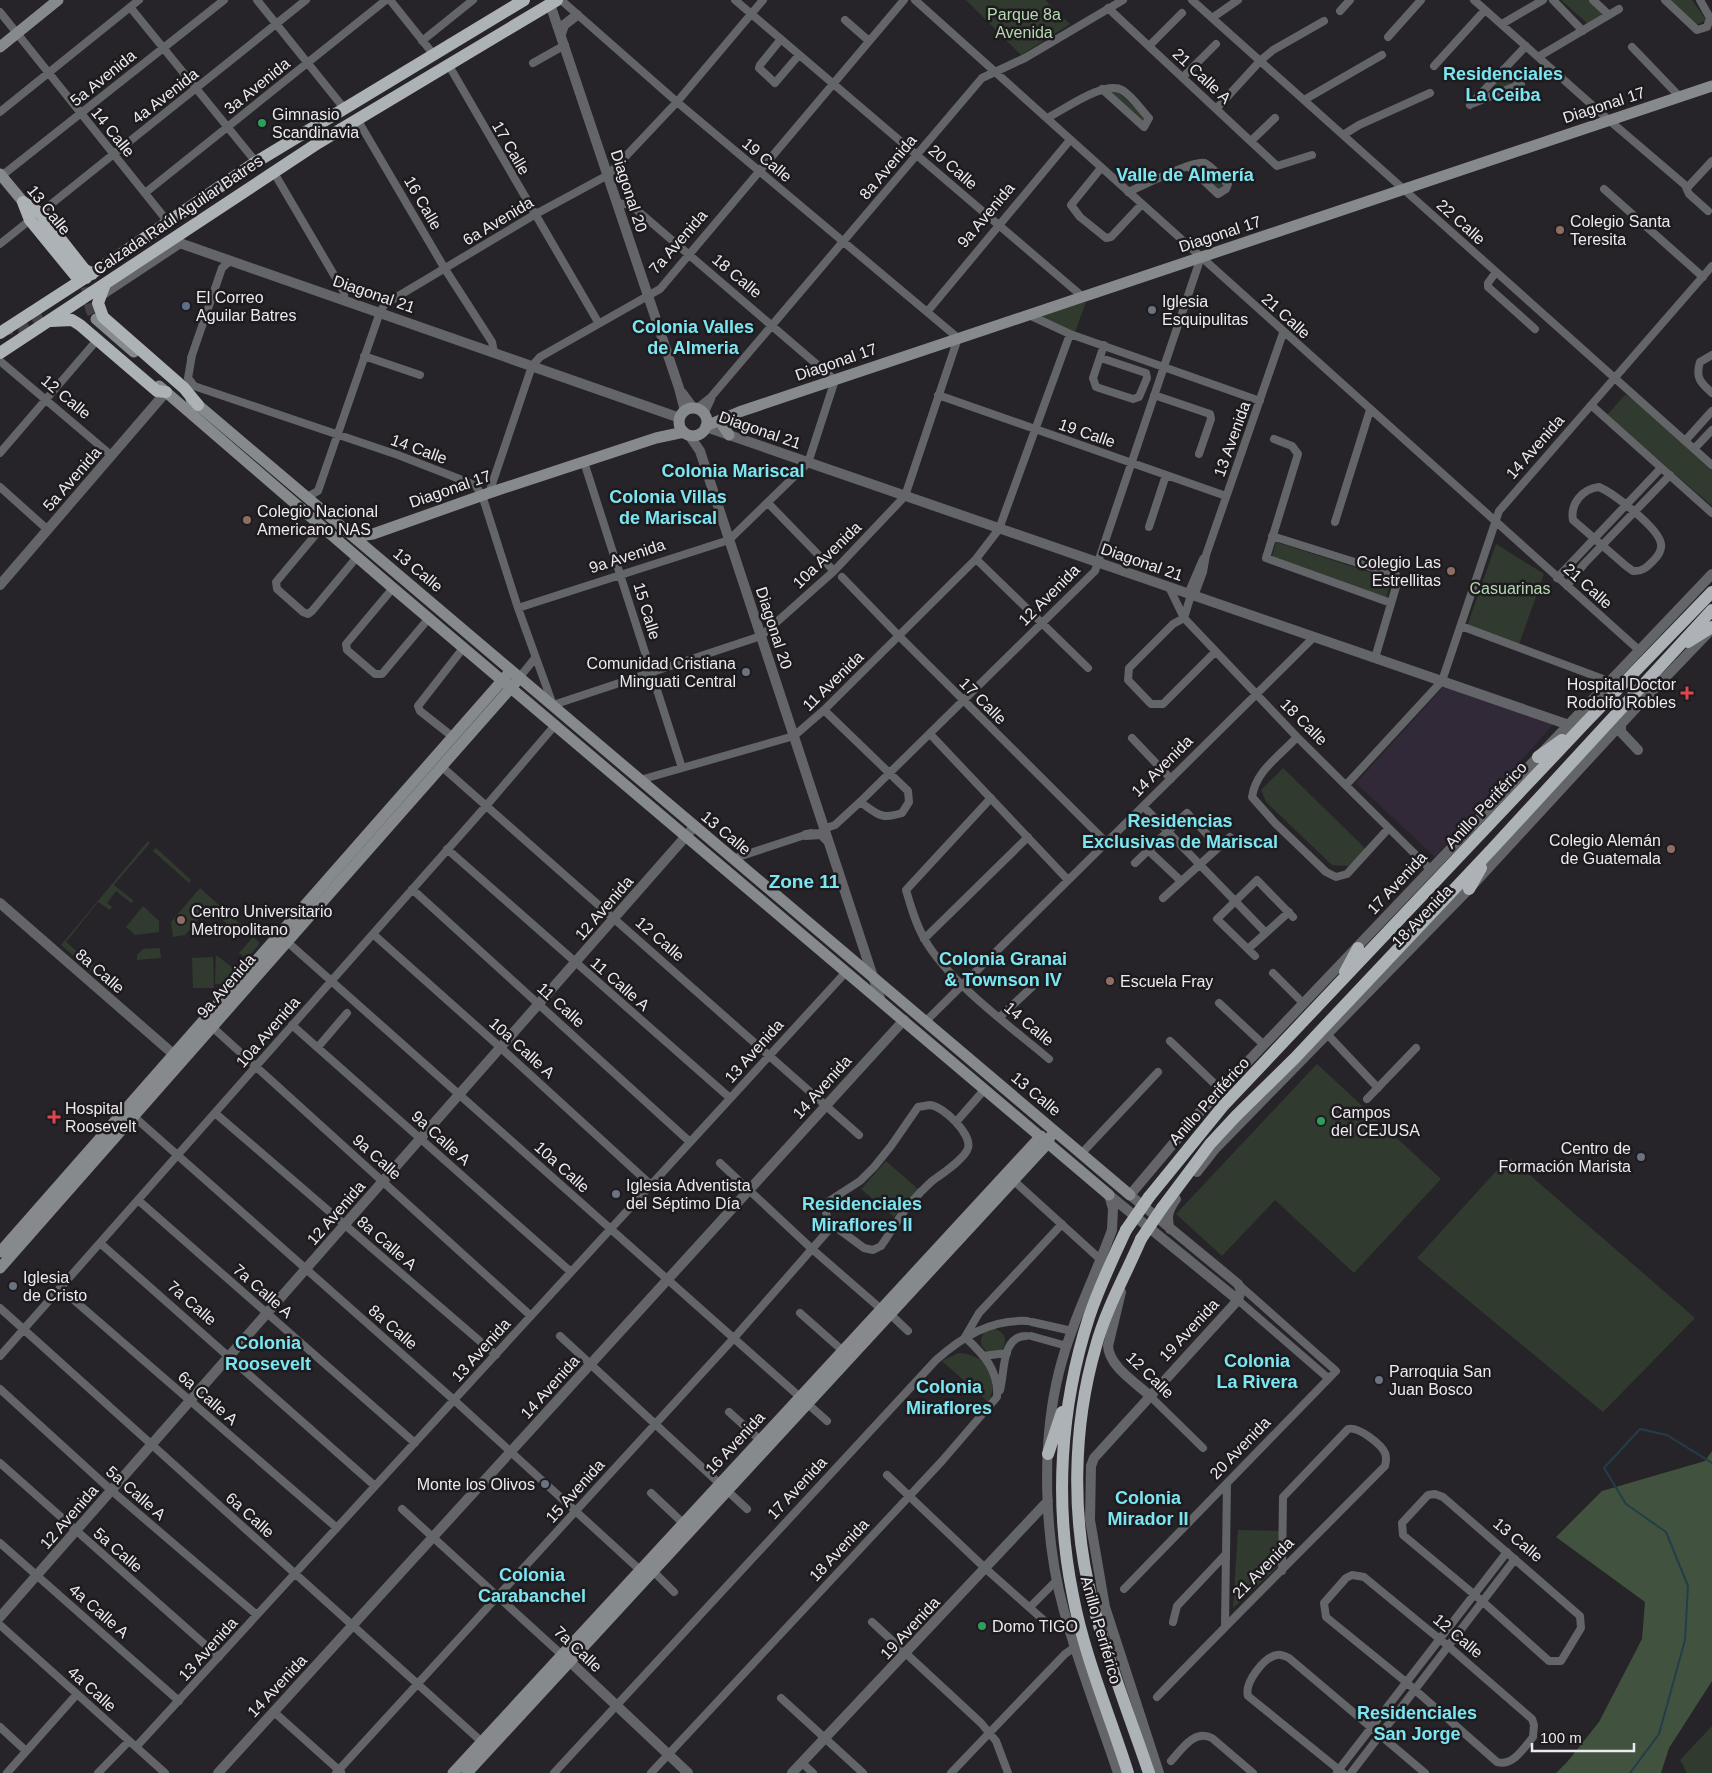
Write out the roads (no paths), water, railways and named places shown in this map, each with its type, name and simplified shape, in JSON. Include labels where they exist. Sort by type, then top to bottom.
[{"type":"highway","name":"Calzada Raúl Aguilar Batres","points":[[0,333],[89,276],[256,162],[523,0]]},
{"type":"highway","name":"Calzada Raúl Aguilar Batres","points":[[0,353],[105,283],[176,242],[273,172],[448,64],[556,2]]},
{"type":"highway","points":[[22,202],[35,217],[76,275],[89,276]]},
{"type":"highway","points":[[105,283],[98,298],[98,307],[103,317],[187,385],[198,405]]},
{"type":"highway","points":[[49,321],[72,320],[157,391],[166,392]]},
{"type":"highway","name":"Anillo Periférico","points":[[1119,1772],[1081,1628],[1068,1570],[1062,1502],[1062,1468],[1067,1412],[1074,1374],[1090,1316],[1126,1230],[1149,1196],[1223,1106],[1335,990],[1586,722],[1712,592]]},
{"type":"highway","name":"Anillo Periférico","points":[[1148,1772],[1085,1618],[1078,1586],[1074,1537],[1078,1514],[1080,1438],[1092,1360],[1105,1321],[1141,1239],[1210,1144],[1295,1058],[1493,848],[1712,610]]},
{"type":"highway","points":[[1674,651],[1712,628]]},
{"type":"highway","points":[[1538,757],[1586,722]]},
{"type":"highway","points":[[1469,890],[1493,848]]},
{"type":"highway","points":[[1335,990],[1358,948]]},
{"type":"highway","points":[[1295,1058],[1331,1032]]},
{"type":"highway","points":[[1048,1454],[1074,1374]]},
{"type":"highway","points":[[1141,1725],[1148,1772]]},
{"type":"main road","points":[[0,47],[58,0]]},
{"type":"main road","name":"Diagonal 17","points":[[694,421],[725,418],[958,338],[1712,86]]},
{"type":"main road","name":"13 Calle","points":[[1,176],[74,265]]},
{"type":"main road","name":"13 Calle","points":[[1110,1194],[686,837],[556,724],[511,679],[340,525],[198,405],[93,322],[166,392],[393,588],[464,647],[511,679],[552,705],[1130,1195]]},
{"type":"main road","name":"Diagonal 17","points":[[340,525],[357,533],[373,534],[485,494],[656,438],[694,421],[739,412]]},
{"type":"main road","points":[[725,418],[723,426],[729,435]]},
{"type":"main road","name":"9a Avenida","points":[[0,1252],[129,1112],[283,938],[453,737],[511,679]]},
{"type":"main road","name":"9a Avenida","points":[[307,909],[441,766],[511,679]]},
{"type":"main road","name":"9a Avenida","points":[[0,1268],[129,1112]]},
{"type":"main road","points":[[1038,1117],[1049,1133],[1050,1137],[1044,1139]]},
{"type":"main road","name":"16 Avenida","points":[[453,1773],[653,1571],[760,1440],[804,1400],[843,1351],[886,1311],[1013,1180],[1044,1139]]},
{"type":"main road","name":"16 Avenida","points":[[467,1773],[640,1570],[683,1523],[724,1486],[1044,1139]]},
{"type":"street","points":[[0,112],[139,0]]},
{"type":"street","name":"5a Avenida","points":[[1,176],[82,114],[224,0]]},
{"type":"street","points":[[256,0],[343,108]]},
{"type":"street","name":"4a Avenida","points":[[0,244],[306,0]]},
{"type":"street","points":[[388,0],[434,55]]},
{"type":"street","name":"3a Avenida","points":[[145,193],[388,0]]},
{"type":"street","points":[[422,40],[473,0]]},
{"type":"street","name":"20 Calle","points":[[735,0],[1083,297]]},
{"type":"street","name":"6a Avenida","points":[[307,498],[318,491],[380,312],[390,301],[534,215],[608,174],[677,102],[763,0]]},
{"type":"street","name":"7a Avenida","points":[[532,366],[540,357],[598,322],[660,289],[904,0]]},
{"type":"street","name":"21 Calle","points":[[915,0],[1640,651]]},
{"type":"street","name":"8a Avenida","points":[[694,421],[772,325],[982,78],[1025,58],[1123,0]]},
{"type":"street","name":"22 Calle","points":[[1192,0],[1712,465]]},
{"type":"street","points":[[1212,18],[1238,0]]},
{"type":"street","points":[[1340,11],[1350,0]]},
{"type":"street","points":[[1388,37],[1421,0]]},
{"type":"street","points":[[1474,0],[1687,188],[1689,194],[1708,211]]},
{"type":"street","points":[[1502,24],[1543,0]]},
{"type":"street","points":[[1553,0],[1583,31]]},
{"type":"street","points":[[1593,0],[1609,15]]},
{"type":"street","points":[[1665,0],[1697,30],[1704,28],[1710,18],[1700,0]]},
{"type":"street","name":"19 Calle","points":[[556,2],[577,15],[677,102],[958,338]]},
{"type":"street","name":"Diagonal 20","points":[[556,2],[563,40],[679,388],[694,421],[700,451],[820,814],[878,982],[881,1001]]},
{"type":"street","points":[[130,7],[165,47],[256,162]]},
{"type":"street","name":"21 Calle A","points":[[1108,8],[1217,108],[1276,166],[1312,155]]},
{"type":"street","points":[[1538,57],[1619,9]]},
{"type":"street","points":[[1434,66],[1485,10]]},
{"type":"street","name":"14 Calle","points":[[0,12],[168,222]]},
{"type":"street","points":[[1149,46],[1182,13]]},
{"type":"street","points":[[533,63],[563,40],[564,25],[577,15]]},
{"type":"street","points":[[845,20],[869,42]]},
{"type":"street","points":[[1217,108],[1260,61],[1273,50],[1324,20]]},
{"type":"street","points":[[781,39],[760,64],[759,68],[775,83],[800,55]]},
{"type":"street","points":[[1182,77],[1216,44]]},
{"type":"street","points":[[1504,69],[1521,84],[1470,105],[1504,69],[1526,46]]},
{"type":"street","points":[[1632,48],[1680,97]]},
{"type":"street","points":[[1304,100],[1382,54]]},
{"type":"street","name":"17 Calle","points":[[448,64],[534,215],[598,322]]},
{"type":"street","points":[[1047,118],[1102,89],[1117,88],[1129,96],[1147,116],[1144,127],[1102,89]]},
{"type":"street","points":[[1343,135],[1359,125],[1430,93]]},
{"type":"street","points":[[1251,141],[1275,118]]},
{"type":"street","name":"16 Calle","points":[[358,119],[445,269],[492,342],[494,352]]},
{"type":"street","name":"9a Avenida","points":[[927,312],[1070,140]]},
{"type":"street","points":[[1687,188],[1712,161]]},
{"type":"street","points":[[1128,192],[1188,166],[1198,162],[1205,163],[1228,184],[1226,189],[1218,194],[1188,166]]},
{"type":"street","points":[[1101,168],[1071,205],[1080,217],[1106,238],[1111,237],[1142,204]]},
{"type":"street","points":[[273,172],[344,292],[344,299]]},
{"type":"street","points":[[1604,189],[1703,277]]},
{"type":"street","name":"18 Calle","points":[[617,203],[632,205],[835,380]]},
{"type":"street","name":"Diagonal 21","points":[[176,242],[694,421],[808,463],[1569,725]]},
{"type":"street","name":"Calzada Raúl Aguilar Batres","points":[[98,298],[176,242]]},
{"type":"street","name":"12 Avenida","points":[[732,859],[835,825],[1095,571],[1201,257]]},
{"type":"street","points":[[187,385],[183,376],[222,268],[230,261]]},
{"type":"street","name":"14 Avenida","points":[[1442,681],[1499,511],[1711,270]]},
{"type":"street","points":[[1496,272],[1488,286],[1535,329]]},
{"type":"street","points":[[1506,302],[1516,290]]},
{"type":"street","points":[[1520,315],[1530,303]]},
{"type":"street","points":[[1030,314],[1070,334],[1260,401]]},
{"type":"street","name":"13 Avenida","points":[[1184,618],[1197,570],[1206,555],[1284,333]]},
{"type":"street","points":[[999,529],[1070,334]]},
{"type":"street","name":"10a Avenida","points":[[552,705],[761,636],[834,571],[906,496],[958,338]]},
{"type":"street","points":[[0,454],[96,340]]},
{"type":"street","points":[[1101,358],[1146,373],[1147,378],[1139,397],[1133,399],[1096,388],[1093,378],[1104,345]]},
{"type":"street","points":[[1712,355],[1700,362],[1697,372],[1699,381],[1712,393]]},
{"type":"street","points":[[364,356],[420,374]]},
{"type":"street","name":"12 Calle","points":[[0,360],[112,456]]},
{"type":"street","points":[[532,366],[485,494],[518,608],[552,705]]},
{"type":"street","name":"9a Avenida","points":[[518,608],[729,540],[808,463],[835,380]]},
{"type":"street","name":"14 Calle","points":[[187,385],[338,435],[475,485],[485,494]]},
{"type":"street","name":"5a Avenida","points":[[0,585],[166,392]]},
{"type":"street","name":"19 Calle","points":[[938,395],[1226,496]]},
{"type":"street","points":[[1154,395],[1210,414],[1211,419],[1199,454]]},
{"type":"street","points":[[1591,405],[1712,513]]},
{"type":"street","points":[[1335,522],[1370,410]]},
{"type":"street","points":[[1685,440],[1712,411]]},
{"type":"street","points":[[1694,449],[1712,430]]},
{"type":"street","points":[[1274,439],[1292,446],[1298,454],[1266,558],[1390,603]]},
{"type":"street","name":"15 Calle","points":[[584,462],[622,574],[682,768]]},
{"type":"street","points":[[1558,578],[1661,468]]},
{"type":"street","points":[[1149,527],[1166,475]]},
{"type":"street","points":[[1567,586],[1601,546],[1670,475]]},
{"type":"street","points":[[0,487],[48,530]]},
{"type":"street","points":[[1598,487],[1607,491],[1626,505],[1656,533],[1661,544],[1659,552],[1644,569],[1633,571],[1601,546],[1573,520],[1572,511],[1574,505],[1590,488],[1598,487]]},
{"type":"street","points":[[768,504],[834,571]]},
{"type":"street","points":[[322,527],[276,582],[276,586],[303,612],[308,614],[357,557]]},
{"type":"street","name":"11 Avenida","points":[[640,780],[794,736],[824,710],[976,559],[999,529]]},
{"type":"street","points":[[1272,536],[1398,577],[1375,658]]},
{"type":"street","points":[[976,559],[1088,668]]},
{"type":"street","name":"17 Avenida","points":[[1130,1195],[1221,1090],[1712,574]]},
{"type":"street","name":"17 Calle","points":[[842,576],[899,636],[1106,842]]},
{"type":"street","name":"18 Calle","points":[[1169,587],[1184,618],[1215,652],[1388,829],[1430,869]]},
{"type":"street","points":[[393,588],[346,647],[378,675],[429,618]]},
{"type":"street","points":[[1184,618],[1173,624],[1129,668],[1128,680],[1151,704],[1163,704],[1215,652]]},
{"type":"street","points":[[1461,626],[1611,682]]},
{"type":"street","name":"18 Avenida","points":[[1170,1230],[1166,1219],[1169,1208],[1215,1149],[1469,890],[1712,628]]},
{"type":"street","name":"14 Avenida","points":[[925,1022],[961,984],[1314,637]]},
{"type":"street","points":[[453,737],[420,711],[418,706],[464,647]]},
{"type":"street","name":"9a Avenida","points":[[511,679],[535,658]]},
{"type":"street","points":[[1346,785],[1442,681]]},
{"type":"street","points":[[824,710],[908,790],[909,802],[902,813],[888,818],[881,816],[860,802]]},
{"type":"street","name":"10a Avenida","points":[[0,1356],[486,806],[556,724]]},
{"type":"street","points":[[1621,725],[1621,732],[1638,750]]},
{"type":"street","points":[[930,734],[1068,880]]},
{"type":"street","points":[[1297,737],[1264,770],[1254,785],[1252,797],[1275,824],[1311,859],[1326,872],[1336,877],[1347,874],[1388,829]]},
{"type":"street","points":[[1132,738],[1171,779]]},
{"type":"street","name":"12 Calle","points":[[441,766],[859,1135]]},
{"type":"street","name":"14 Calle","points":[[991,798],[906,890],[924,939],[934,955],[961,984],[1049,1059]]},
{"type":"street","points":[[1143,806],[1266,933]]},
{"type":"street","points":[[1135,863],[1186,813],[1219,847]]},
{"type":"street","name":"12 Avenida","points":[[0,1617],[694,827]]},
{"type":"street","name":"Diagonal 20","points":[[826,828],[878,982]]},
{"type":"street","points":[[806,835],[822,834],[831,847]]},
{"type":"street","points":[[924,939],[1028,837]]},
{"type":"street","points":[[1163,898],[1230,837]]},
{"type":"street","name":"11 Calle A","points":[[447,850],[730,1098]]},
{"type":"street","points":[[1149,850],[1181,881]]},
{"type":"street","points":[[1248,949],[1291,914],[1257,880],[1217,919],[1255,956]]},
{"type":"street","name":"11 Calle","points":[[412,889],[690,1142]]},
{"type":"street","name":"8a Calle","points":[[0,903],[177,1058]]},
{"type":"street","name":"10a Calle A","points":[[373,934],[651,1185]]},
{"type":"street","name":"10a Calle","points":[[283,938],[827,1420]]},
{"type":"street","name":"13 Avenida","points":[[136,1747],[846,972]]},
{"type":"street","points":[[1273,973],[1304,1004]]},
{"type":"street","points":[[1000,1017],[1033,986]]},
{"type":"street","points":[[1219,1003],[1264,1045]]},
{"type":"street","points":[[318,1047],[347,1013]]},
{"type":"street","name":"14 Avenida","points":[[218,1773],[904,1020]]},
{"type":"street","name":"9a Calle","points":[[208,1023],[531,1316]]},
{"type":"street","name":"9a Calle A","points":[[292,1025],[571,1272]]},
{"type":"street","points":[[1331,1032],[1378,1088]]},
{"type":"street","points":[[1170,1041],[1221,1090]]},
{"type":"street","points":[[1367,1099],[1416,1048]]},
{"type":"street","points":[[1081,1154],[1158,1072]]},
{"type":"street","points":[[956,1122],[985,1089]]},
{"type":"street","points":[[926,1105],[938,1106],[956,1122],[968,1139],[969,1145],[963,1156],[910,1204],[883,1244],[876,1249],[864,1248],[833,1225],[827,1217],[826,1207],[829,1201],[860,1181],[891,1146],[915,1111],[926,1105]]},
{"type":"street","name":"8a Calle","points":[[129,1112],[305,1270],[454,1400],[640,1570]]},
{"type":"street","name":"8a Calle A","points":[[215,1113],[496,1355]]},
{"type":"street","points":[[720,1162],[812,1249],[908,1330]]},
{"type":"street","points":[[1013,1180],[1101,1260]]},
{"type":"street","name":"13 Calle","points":[[1110,1194],[1238,1300],[1328,1378]]},
{"type":"street","name":"Anillo Periférico","points":[[1110,1194],[1114,1219],[1101,1260],[1072,1331],[1056,1385],[1048,1454],[1048,1501],[1057,1580],[1075,1647],[1119,1772]]},
{"type":"street","name":"13 Calle","points":[[1130,1195],[1170,1230],[1238,1284],[1336,1371]]},
{"type":"street","name":"7a Calle A","points":[[138,1200],[415,1443]]},
{"type":"street","name":"17 Avenida","points":[[554,1773],[936,1360],[965,1338],[984,1307],[1062,1224]]},
{"type":"street","name":"15 Avenida","points":[[339,1772],[734,1338],[833,1225]]},
{"type":"street","name":"7a Calle","points":[[100,1243],[375,1486]]},
{"type":"street","name":"12 Calle","points":[[1123,1282],[1108,1346],[1108,1354],[1203,1448]]},
{"type":"street","name":"19 Avenida","points":[[1092,1462],[1150,1395],[1238,1300],[1241,1290],[1238,1284]]},
{"type":"street","name":"6a Calle A","points":[[60,1288],[337,1528]]},
{"type":"street","points":[[984,1307],[984,1320],[991,1325]]},
{"type":"street","name":"6a Calle","points":[[0,1308],[482,1742]]},
{"type":"street","points":[[800,1313],[843,1351]]},
{"type":"street","points":[[997,1397],[995,1375],[983,1356],[965,1338],[991,1325],[1030,1322],[1072,1331]]},
{"type":"street","points":[[560,1336],[747,1508]]},
{"type":"street","points":[[997,1397],[1007,1352],[1012,1340],[1018,1337],[1029,1336],[1067,1346]]},
{"type":"street","points":[[983,1356],[1007,1352]]},
{"type":"street","name":"20 Avenida","points":[[1124,1589],[1336,1371]]},
{"type":"street","name":"5a Calle A","points":[[0,1389],[112,1491],[257,1615]]},
{"type":"street","name":"18 Avenida","points":[[651,1773],[909,1496],[997,1397]]},
{"type":"street","points":[[729,1412],[760,1440]]},
{"type":"street","name":"21 Avenida","points":[[1157,1697],[1225,1626],[1282,1571],[1385,1466],[1387,1459],[1384,1451],[1354,1427],[1348,1429],[1283,1496],[1282,1571]]},
{"type":"street","name":"Anillo Periférico","points":[[1092,1462],[1090,1520],[1095,1557],[1105,1607],[1141,1725]]},
{"type":"street","name":"5a Calle","points":[[0,1463],[219,1657]]},
{"type":"street","points":[[887,1475],[986,1569],[1048,1624]]},
{"type":"street","points":[[1225,1626],[1227,1483]]},
{"type":"street","points":[[651,1493],[683,1523]]},
{"type":"street","name":"13 Calle","points":[[1474,1595],[1409,1542],[1402,1533],[1402,1523],[1428,1495],[1435,1494],[1443,1497],[1572,1608],[1581,1618],[1582,1625],[1563,1660],[1551,1662],[1482,1601]]},
{"type":"street","name":"19 Avenida","points":[[792,1773],[1048,1501]]},
{"type":"street","name":"7a Calle","points":[[402,1509],[566,1658],[688,1773]]},
{"type":"street","name":"4a Calle A","points":[[0,1543],[179,1701]]},
{"type":"street","points":[[1425,1773],[1381,1734],[1372,1727],[1289,1658],[1279,1655],[1271,1657],[1249,1680],[1247,1691],[1251,1699],[1339,1772],[1372,1727],[1406,1682],[1507,1552]]},
{"type":"street","points":[[1174,1622],[1177,1606],[1226,1554]]},
{"type":"street","points":[[1351,1773],[1515,1559]]},
{"type":"street","points":[[653,1571],[674,1592]]},
{"type":"street","name":"12 Calle","points":[[1406,1682],[1330,1621],[1324,1613],[1324,1603],[1346,1578],[1355,1575],[1364,1577],[1440,1639],[1532,1719],[1533,1737],[1511,1761],[1502,1764],[1492,1758],[1414,1690]]},
{"type":"street","points":[[1030,1607],[1057,1580]]},
{"type":"street","points":[[1474,1595],[1482,1601]]},
{"type":"street","points":[[872,1622],[907,1653],[989,1733],[996,1741],[1008,1773]]},
{"type":"street","name":"4a Calle","points":[[0,1625],[165,1773]]},
{"type":"street","points":[[951,1773],[1075,1647]]},
{"type":"street","points":[[1406,1682],[1414,1690]]},
{"type":"street","points":[[7,1773],[77,1694]]},
{"type":"street","points":[[781,1698],[863,1773]]},
{"type":"street","points":[[274,1712],[339,1772]]},
{"type":"street","points":[[0,1727],[26,1751]]},
{"type":"street","points":[[1172,1761],[1194,1737],[1204,1735],[1212,1738],[1253,1773]]},
{"type":"street","points":[[98,1773],[129,1741]]},
{"type":"street","points":[[802,1763],[813,1773]]},
{"type":"waterway","points":[[1630,1773],[1659,1734],[1685,1640],[1688,1586],[1666,1532],[1626,1504],[1604,1468],[1640,1429],[1667,1435],[1712,1463]]},
{"type":"tunnel","points":[[80,272],[86,284],[90,308],[96,319]]},
{"type":"tunnel","points":[[2,329],[21,329],[47,316]]},
{"type":"place","name":"Gimnasio Scandinavia","points":[[262,123]]},
{"type":"place","name":"Colegio Santa Teresita","points":[[1560,230]]},
{"type":"place","name":"El Correo Aguilar Batres","points":[[186,306]]},
{"type":"place","name":"Iglesia Esquipulitas","points":[[1152,310]]},
{"type":"place","name":"Colegio Nacional Americano NAS","points":[[247,520]]},
{"type":"place","name":"Colegio Las Estrellitas","points":[[1451,571]]},
{"type":"place","name":"Comunidad Cristiana Minguati Central","points":[[746,672]]},
{"type":"place","name":"Hospital Doctor Rodolfo Robles","points":[[1687,693]]},
{"type":"place","name":"Colegio Alemán de Guatemala","points":[[1671,849]]},
{"type":"place","name":"Centro Universitario Metropolitano","points":[[181,920]]},
{"type":"place","name":"Escuela Fray","points":[[1110,981]]},
{"type":"place","name":"Hospital Roosevelt","points":[[54,1117]]},
{"type":"place","name":"Campos del CEJUSA","points":[[1321,1121]]},
{"type":"place","name":"Centro de Formación Marista","points":[[1641,1157]]},
{"type":"place","name":"Iglesia Adventista del Séptimo Día","points":[[616,1194]]},
{"type":"place","name":"Iglesia de Cristo","points":[[13,1286]]},
{"type":"place","name":"Parroquia San Juan Bosco","points":[[1379,1380]]},
{"type":"place","name":"Monte los Olivos","points":[[545,1484]]},
{"type":"place","name":"Domo TIGO","points":[[982,1626]]},
{"type":"district","name":"Residenciales La Ceiba","points":[[1503,84]]},
{"type":"district","name":"Valle de Almería","points":[[1185,175]]},
{"type":"district","name":"Colonia Valles de Almeria","points":[[693,337]]},
{"type":"district","name":"Colonia Mariscal","points":[[733,471]]},
{"type":"district","name":"Colonia Villas de Mariscal","points":[[668,507]]},
{"type":"district","name":"Residencias Exclusivas de Mariscal","points":[[1180,831]]},
{"type":"district","name":"Zone 11","points":[[804,881]]},
{"type":"district","name":"Colonia Granai & Townson IV","points":[[1003,970]]},
{"type":"district","name":"Residenciales Miraflores II","points":[[862,1214]]},
{"type":"district","name":"Colonia Roosevelt","points":[[268,1354]]},
{"type":"district","name":"Colonia La Rivera","points":[[1257,1371]]},
{"type":"district","name":"Colonia Miraflores","points":[[949,1397]]},
{"type":"district","name":"Colonia Mirador II","points":[[1148,1508]]},
{"type":"district","name":"Colonia Carabanchel","points":[[532,1585]]},
{"type":"district","name":"Residenciales San Jorge","points":[[1417,1724]]},
{"type":"park label","name":"Parque 8a Avenida","points":[[1024,23]]},
{"type":"park label","name":"Casuarinas","points":[[1510,588]]}]
